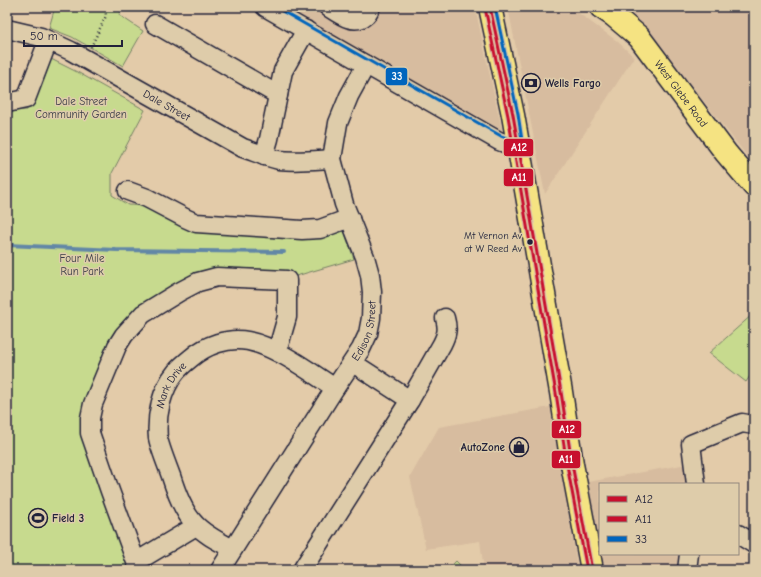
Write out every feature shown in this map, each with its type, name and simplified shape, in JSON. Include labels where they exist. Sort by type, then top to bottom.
[{"type":"main road","points":[[490,7],[513,115],[572,464],[592,570]]},
{"type":"main road","name":"West Glebe Road","points":[[601,7],[639,37],[726,153],[754,186]]},
{"type":"street","points":[[265,7],[499,141],[518,148]]},
{"type":"street","points":[[328,7],[347,18],[358,20],[366,15],[371,7]]},
{"type":"street","points":[[155,24],[278,95]]},
{"type":"street","name":"Dale Street","points":[[7,29],[41,37],[71,50],[86,60],[243,148],[280,160],[297,161],[332,159]]},
{"type":"street","points":[[264,156],[270,139],[283,71],[306,30]]},
{"type":"street","points":[[7,101],[12,102],[26,98],[48,41]]},
{"type":"street","name":"Edison Street","points":[[220,570],[352,363],[362,350],[368,334],[371,318],[372,292],[370,275],[365,257],[344,204],[332,159],[338,123],[349,96],[366,65]]},
{"type":"street","points":[[128,191],[146,198],[196,223],[302,230],[320,229],[350,218]]},
{"type":"street","points":[[196,526],[136,562],[90,433],[90,418],[93,404],[117,346],[124,335],[143,314],[198,282],[217,277],[287,280],[287,317],[277,352]]},
{"type":"street","points":[[302,570],[410,400],[442,344],[446,336],[448,326],[445,318]]},
{"type":"street","name":"Mark Drive","points":[[233,549],[203,532],[186,514],[174,486],[158,440],[158,421],[165,390],[175,373],[195,354],[208,347],[233,340],[246,341],[261,344],[277,352],[336,388]]},
{"type":"street","points":[[352,363],[410,400]]},
{"type":"street","points":[[696,483],[691,444],[742,423],[754,425]]},
{"type":"street","points":[[739,535],[754,544]]},
{"type":"street","points":[[687,570],[689,555]]},
{"type":"path","points":[[86,60],[106,16],[105,7]]},
{"type":"shaded area","points":[[285,7],[475,7],[502,130]]},
{"type":"shaded area","points":[[508,7],[570,7],[617,41],[634,57],[545,194]]},
{"type":"shaded area","points":[[623,7],[754,7],[754,165],[664,49],[642,23]]},
{"type":"shaded area","points":[[550,407],[578,570],[484,570],[480,541],[426,549],[410,477],[439,427]]},
{"type":"shaded area","points":[[687,464],[691,483],[599,483],[599,544],[588,482]]},
{"type":"shaded area","points":[[601,555],[694,555],[692,570],[604,570]]},
{"type":"green space","points":[[55,7],[123,7],[119,15],[143,31],[123,66],[72,37],[49,28]]},
{"type":"green space","name":"Four Mile Run Park","points":[[51,59],[145,110],[112,173],[112,195],[128,205],[151,206],[183,224],[315,235],[344,231],[354,259],[296,276],[216,273],[142,311],[89,402],[112,506],[132,570],[7,570],[7,107],[26,110],[30,107],[41,87]]},
{"type":"green space","points":[[753,314],[754,370],[746,382],[709,353]]},
{"type":"green space","points":[[456,561],[465,570],[447,570]]},
{"type":"waterway","points":[[7,245],[116,250],[284,252]]},
{"type":"transit line","name":"33","points":[[275,7],[501,136],[520,143]]},
{"type":"transit line","name":"A12","points":[[490,7],[513,115],[572,464],[592,570]]},
{"type":"transit line","name":"33","points":[[495,7],[518,114],[523,147]]},
{"type":"transit line","name":"A11","points":[[485,8],[508,116],[567,465],[587,570]]},
{"type":"place","name":"Wells Fargo","points":[[531,83]]},
{"type":"place","name":"Mt Vernon Av at W Reed Av","points":[[530,242]]},
{"type":"place","name":"AutoZone","points":[[519,447]]},
{"type":"place","name":"Field 3","points":[[38,518]]},
{"type":"park label","name":"Dale Street Community Garden","points":[[81,107]]}]
